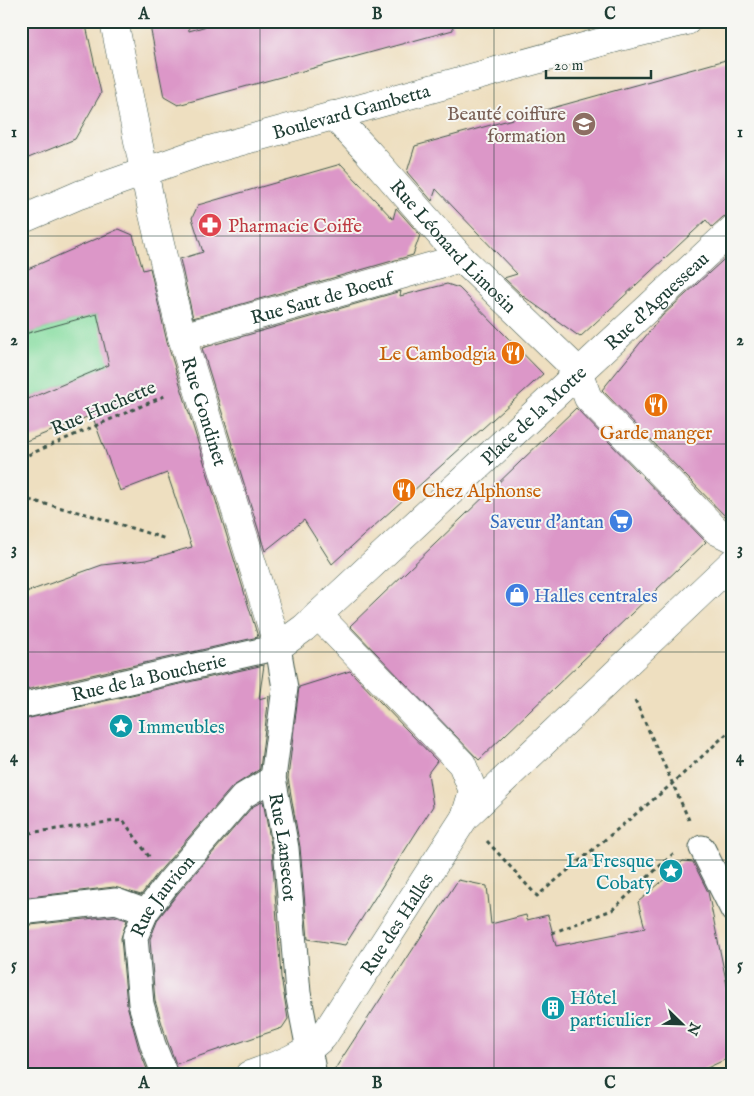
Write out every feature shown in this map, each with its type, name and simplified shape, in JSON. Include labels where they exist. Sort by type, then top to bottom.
[{"type":"street","name":"Rue Gondinet","points":[[114,21],[152,210],[182,337],[278,647]]},
{"type":"street","name":"Boulevard Gambetta","points":[[21,220],[79,195],[195,154],[607,41],[687,21]]},
{"type":"street","name":"Rue Léonard Limosin","points":[[333,116],[367,151],[461,258],[578,371]]},
{"type":"street","name":"Rue d'Aguesseau","points":[[578,371],[733,229]]},
{"type":"street","name":"Rue Saut de Boeuf","points":[[182,337],[461,258]]},
{"type":"street","name":"Place de la Motte","points":[[278,647],[304,628],[578,371],[588,398],[717,531],[733,538]]},
{"type":"street","points":[[465,817],[733,562]]},
{"type":"street","name":"Rue des Halles","points":[[249,1075],[293,1059],[312,1062],[323,1037],[465,817],[473,791],[462,764],[318,615]]},
{"type":"street","name":"Rue de la Boucherie","points":[[21,706],[278,647]]},
{"type":"street","name":"Rue Lansecot","points":[[278,647],[285,688],[273,778],[286,848],[298,993],[312,1062]]},
{"type":"street","name":"Rue Jauvion","points":[[165,1075],[153,1045],[141,1004],[135,937],[146,912],[168,883],[243,796],[273,778]]},
{"type":"street","points":[[698,840],[732,908]]},
{"type":"street","points":[[21,912],[116,901],[146,912]]},
{"type":"path","name":"Rue Huchette","points":[[21,458],[196,382]]},
{"type":"path","points":[[21,498],[90,514],[166,539]]},
{"type":"path","points":[[552,933],[612,910],[698,840],[621,669]]},
{"type":"path","points":[[465,817],[537,896],[672,784],[733,728]]},
{"type":"path","points":[[21,834],[123,820],[168,883]]},
{"type":"green space","points":[[97,314],[118,387],[95,371],[31,398],[21,368],[21,335]]},
{"type":"building","points":[[21,21],[85,21],[101,93],[75,139],[21,161]]},
{"type":"building","points":[[149,21],[188,21],[189,31],[224,21],[452,21],[453,30],[178,105],[164,97]]},
{"type":"building","points":[[733,58],[733,214],[723,217],[712,227],[706,220],[580,337],[523,296],[504,278],[517,274],[436,189],[432,201],[407,172],[415,146]]},
{"type":"building","points":[[341,164],[393,219],[396,208],[420,235],[413,255],[193,318],[180,259],[203,252],[192,218],[198,205]]},
{"type":"building","points":[[119,229],[133,235],[143,270],[150,268],[167,342],[258,637],[21,691],[21,594],[102,565],[146,560],[192,547],[167,473],[120,491],[92,415],[21,443],[21,402],[109,365],[97,314],[21,335],[21,272]]},
{"type":"building","points":[[733,251],[733,517],[729,520],[602,390],[662,316]]},
{"type":"building","points":[[447,284],[459,288],[543,374],[332,564],[304,520],[265,551],[202,348],[401,291],[400,296]]},
{"type":"building","name":"Halles centrales","points":[[576,408],[706,542],[479,760],[350,626]]},
{"type":"building","points":[[264,665],[259,699],[269,696],[260,769],[232,787],[141,895],[114,887],[21,898],[21,720]]},
{"type":"building","points":[[350,671],[437,761],[428,773],[433,806],[345,945],[308,939],[300,847],[288,778],[299,687]]},
{"type":"building","points":[[263,801],[272,850],[281,977],[288,1019],[282,1028],[176,1064],[155,1001],[150,939],[158,919],[179,892],[252,807]]},
{"type":"building","points":[[683,861],[693,862],[708,892],[728,990],[733,1024],[733,1056],[692,1075],[331,1075],[458,880],[487,886],[491,924],[526,915],[527,920],[548,915],[556,946],[645,928],[638,902]]},
{"type":"building","points":[[114,916],[127,920],[121,938],[127,1005],[139,1049],[149,1074],[21,1075],[21,926]]},
{"type":"place","name":"Beauté coiffure formation","points":[[584,124]]},
{"type":"place","name":"Pharmacie Coiffe","points":[[210,225]]},
{"type":"place","name":"Le Cambodgia","points":[[513,353]]},
{"type":"place","name":"Garde manger","points":[[656,405]]},
{"type":"place","name":"Chez Alphonse","points":[[404,490]]},
{"type":"place","name":"Saveur d'antan","points":[[621,521]]},
{"type":"place","name":"Halles centrales","points":[[517,595]]},
{"type":"place","name":"Immeubles","points":[[121,726]]},
{"type":"place","name":"La Fresque Cobaty","points":[[671,871]]},
{"type":"place","name":"Hôtel particulier","points":[[553,1008]]}]
